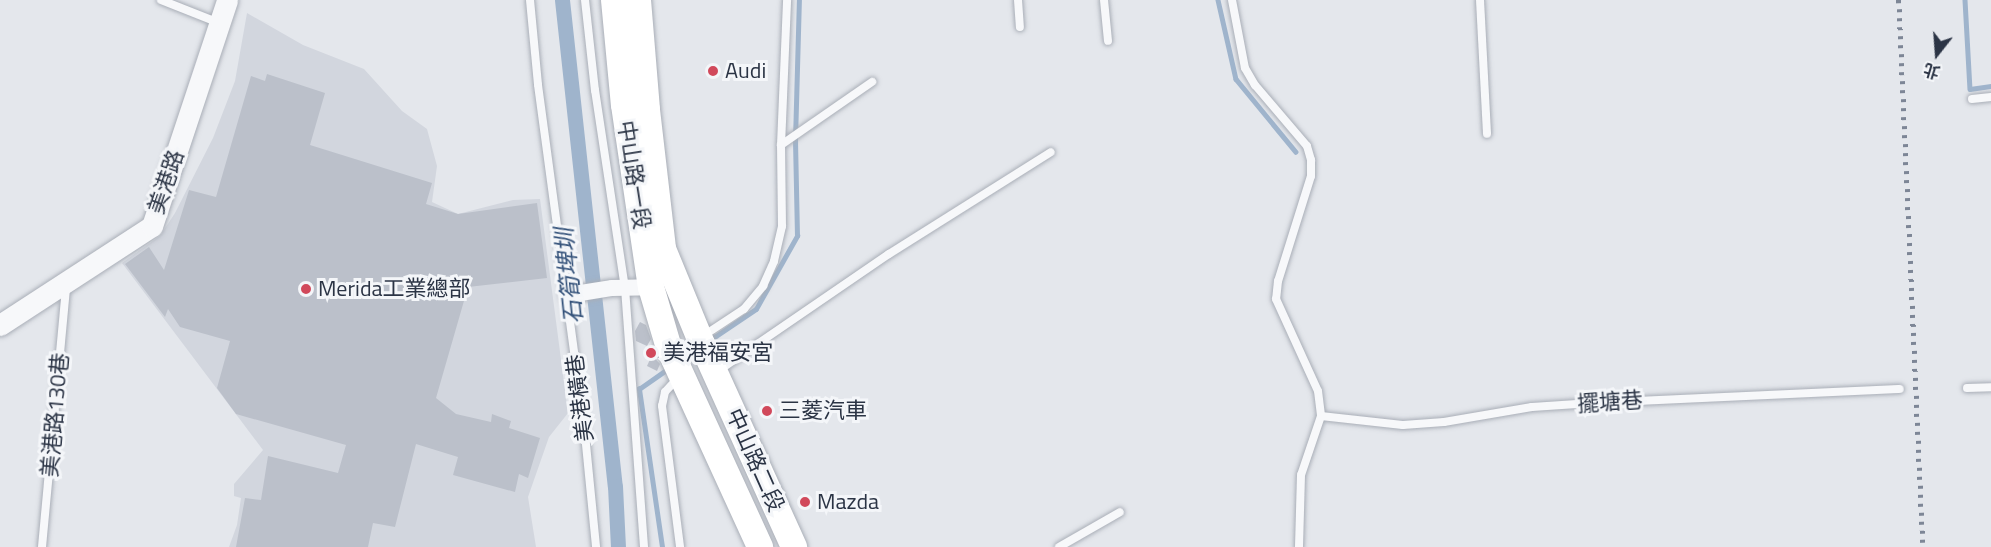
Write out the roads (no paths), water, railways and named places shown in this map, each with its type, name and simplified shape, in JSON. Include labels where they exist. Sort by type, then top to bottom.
[{"type":"main road","name":"中山路一段","points":[[614,0],[624,105],[651,287],[669,348]]},
{"type":"main road","name":"中山路一段","points":[[638,0],[663,249],[716,373]]},
{"type":"main road","name":"中山路二段","points":[[669,348],[760,547]]},
{"type":"main road","name":"中山路二段","points":[[716,373],[794,547]]},
{"type":"street","name":"美港路","points":[[0,325],[152,226],[227,0]]},
{"type":"street","points":[[568,295],[619,288],[651,287]]},
{"type":"lane","points":[[161,0],[220,24]]},
{"type":"lane","name":"美港橫巷","points":[[530,0],[538,85],[584,424],[596,547]]},
{"type":"lane","points":[[585,0],[619,288],[644,547]]},
{"type":"lane","points":[[701,341],[744,309],[763,286],[774,261],[782,226],[781,145],[787,0]]},
{"type":"lane","points":[[1018,0],[1020,27]]},
{"type":"lane","points":[[1104,0],[1108,41]]},
{"type":"lane","points":[[1232,0],[1245,68],[1255,85],[1307,146],[1311,160],[1306,194],[1278,281],[1276,299],[1318,391],[1321,416],[1300,475],[1299,547]]},
{"type":"lane","points":[[1480,0],[1486,134]]},
{"type":"lane","points":[[781,145],[872,82]]},
{"type":"lane","points":[[1972,99],[1991,97]]},
{"type":"lane","points":[[716,373],[889,254],[1051,152]]},
{"type":"lane","name":"美港路130巷","points":[[42,547],[67,283]]},
{"type":"lane","points":[[680,375],[665,392],[662,406],[680,547]]},
{"type":"lane","points":[[1967,388],[1991,387]]},
{"type":"lane","name":"擺塘巷","points":[[1321,416],[1403,425],[1444,422],[1532,407],[1900,389]]},
{"type":"lane","points":[[1059,547],[1120,512]]},
{"type":"waterway","name":"石筍埤圳","points":[[562,0],[615,486],[618,547]]},
{"type":"waterway","points":[[710,340],[756,309],[797,236],[795,140],[799,0]]},
{"type":"waterway","points":[[1218,0],[1236,79],[1296,152]]},
{"type":"waterway","points":[[1965,0],[1970,89],[1991,86]]},
{"type":"waterway","points":[[662,547],[639,389],[668,369]]},
{"type":"railway","points":[[1899,0],[1923,547]]},
{"type":"place","name":"Audi","points":[[713,71]]},
{"type":"place","name":"Merida工業總部","points":[[306,289]]},
{"type":"place","name":"美港福安宮","points":[[651,353]]},
{"type":"place","name":"三菱汽車","points":[[767,411]]},
{"type":"place","name":"Mazda","points":[[805,502]]}]
